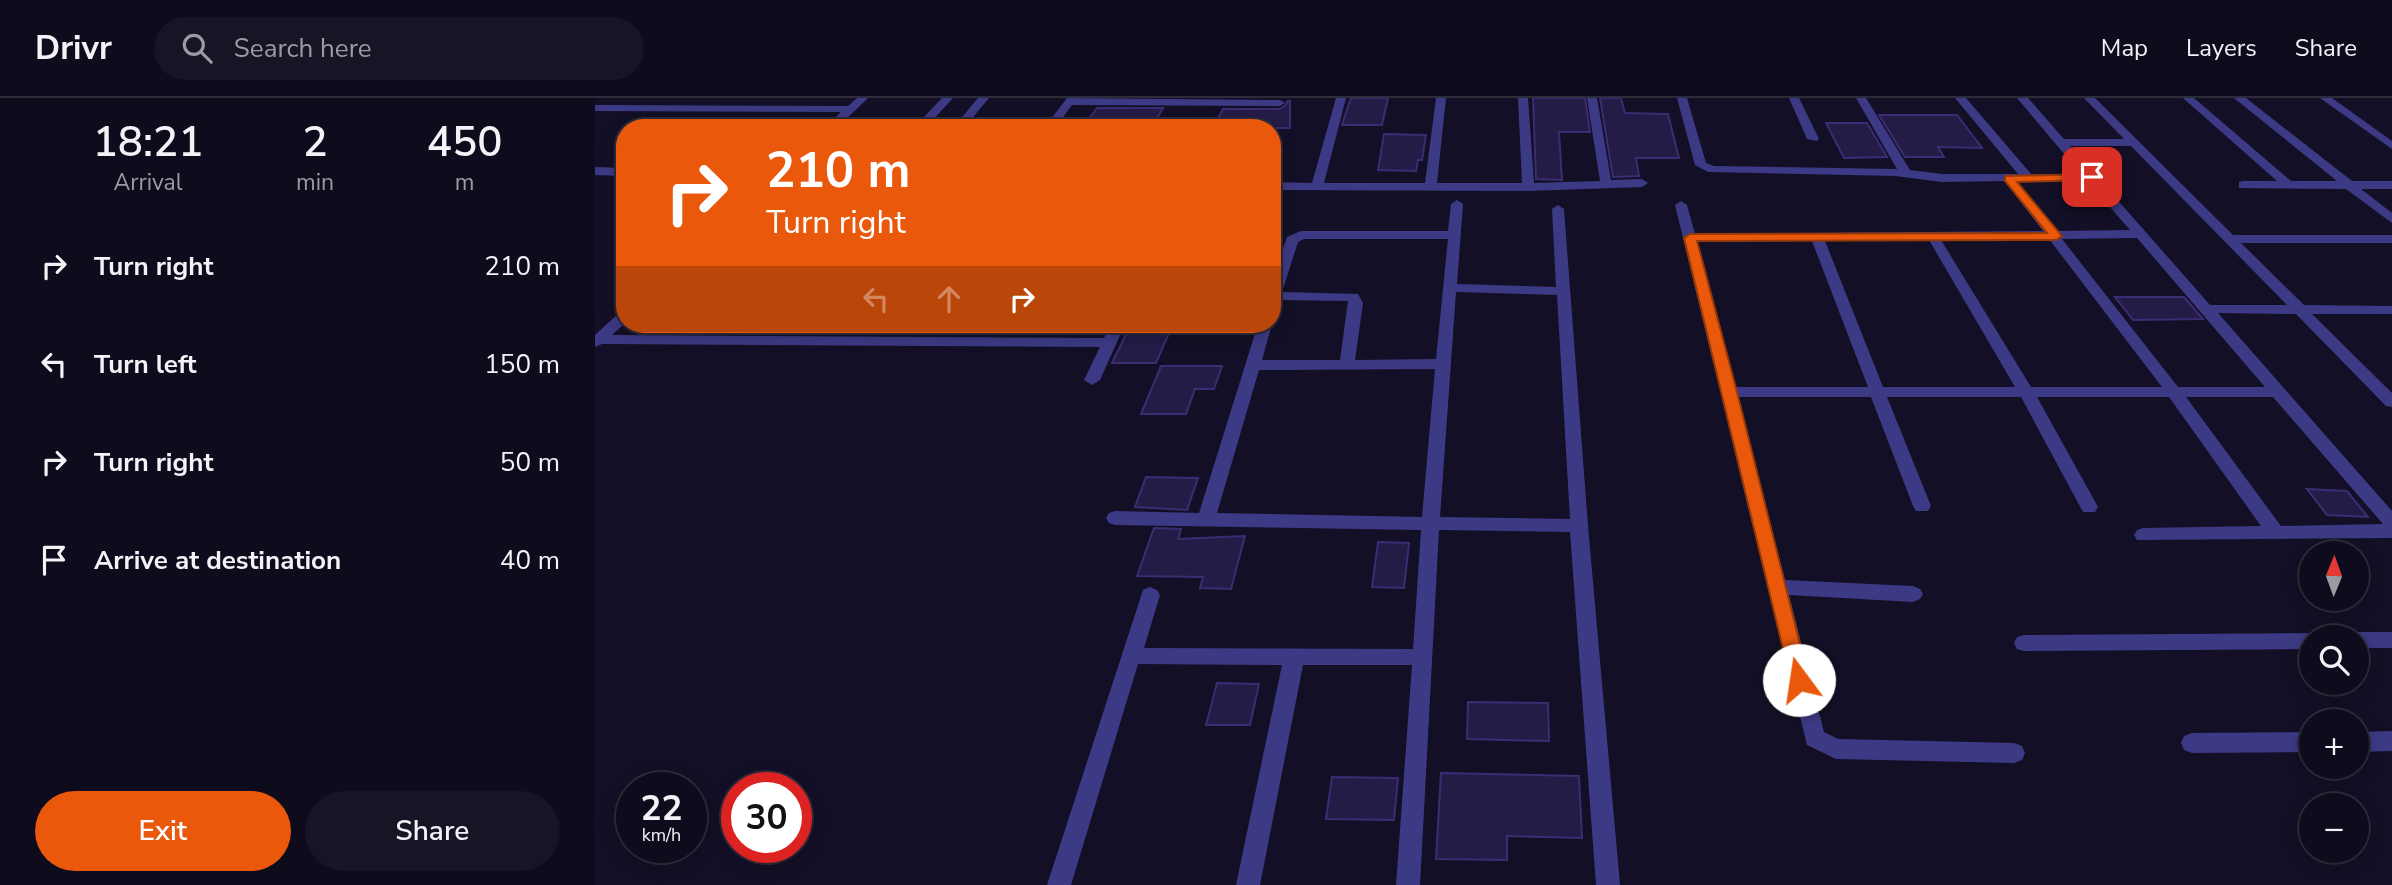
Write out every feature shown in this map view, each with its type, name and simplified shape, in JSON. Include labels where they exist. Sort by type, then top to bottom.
[{"type":"street","points":[[595,102],[601,98]]},
{"type":"street","points":[[715,108],[729,98]]},
{"type":"street","points":[[840,119],[863,98]]},
{"type":"street","points":[[928,119],[948,98]]},
{"type":"street","points":[[966,119],[984,98]]},
{"type":"street","points":[[1317,186],[1341,98]]},
{"type":"street","points":[[1431,187],[1441,98]]},
{"type":"street","points":[[1523,98],[1528,187]]},
{"type":"street","points":[[1592,98],[1607,184]]},
{"type":"street","points":[[1682,98],[1701,165],[1712,170],[1906,174],[1942,178],[2092,177]]},
{"type":"street","points":[[1794,98],[1813,139]]},
{"type":"street","points":[[1861,98],[1906,174]]},
{"type":"street","points":[[1960,98],[2029,179]]},
{"type":"street","points":[[2022,98],[2392,523]]},
{"type":"street","points":[[2089,98],[2392,402]]},
{"type":"street","points":[[2187,98],[2288,185]]},
{"type":"street","points":[[2239,98],[2392,219]]},
{"type":"street","points":[[2325,98],[2392,146]]},
{"type":"street","points":[[1056,119],[1070,100],[1280,103]]},
{"type":"street","points":[[595,108],[852,109]]},
{"type":"street","points":[[2060,142],[2134,143]]},
{"type":"street","points":[[595,171],[616,172]]},
{"type":"street","points":[[2009,179],[2056,236],[2275,532]]},
{"type":"street","points":[[1281,186],[1528,187],[1642,183]]},
{"type":"street","points":[[2243,185],[2392,185]]},
{"type":"street","points":[[1408,885],[1430,524],[1457,204]]},
{"type":"street","points":[[1682,205],[1815,738],[1836,749],[2014,753]]},
{"type":"street","points":[[1558,209],[1579,526],[1608,885]]},
{"type":"street","points":[[1690,238],[1934,238],[2142,234]]},
{"type":"street","points":[[1281,274],[1292,240],[1301,235],[1454,235]]},
{"type":"street","points":[[1817,238],[1922,506]]},
{"type":"street","points":[[1934,238],[2026,392],[2089,507]]},
{"type":"street","points":[[2227,239],[2392,239]]},
{"type":"street","points":[[1449,288],[1563,291]]},
{"type":"street","points":[[1281,298],[1353,297],[1356,303],[1347,364]]},
{"type":"street","points":[[2208,309],[2392,310]]},
{"type":"street","points":[[2375,310],[2392,326]]},
{"type":"street","points":[[596,341],[616,323]]},
{"type":"street","points":[[743,339],[748,333]]},
{"type":"street","points":[[1092,380],[1114,333]]},
{"type":"street","points":[[1206,519],[1262,333]]},
{"type":"street","points":[[596,341],[743,339],[1109,343]]},
{"type":"street","points":[[1253,365],[1443,364]]},
{"type":"street","points":[[1730,392],[2280,392]]},
{"type":"street","points":[[1115,518],[1579,526]]},
{"type":"street","points":[[2143,535],[2392,531]]},
{"type":"street","points":[[1776,587],[1913,594]]},
{"type":"street","points":[[1059,885],[1150,595]]},
{"type":"street","points":[[2369,640],[2392,640]]},
{"type":"street","points":[[2024,643],[2299,641]]},
{"type":"street","points":[[1131,656],[1422,657]]},
{"type":"street","points":[[1248,885],[1294,657]]},
{"type":"street","points":[[2369,742],[2392,741]]},
{"type":"street","points":[[2192,743],[2299,742]]},
{"type":"building","points":[[1351,98],[1388,98],[1382,125],[1342,125]]},
{"type":"building","points":[[1533,98],[1585,98],[1590,132],[1559,132],[1562,180],[1536,179]]},
{"type":"building","points":[[1600,98],[1621,98],[1625,113],[1668,114],[1679,158],[1636,158],[1639,176],[1613,177]]},
{"type":"building","points":[[1287,101],[1290,101],[1290,128],[1281,128],[1281,119],[1218,119],[1223,109],[1280,109]]},
{"type":"building","points":[[1097,108],[1163,108],[1157,119],[1089,119]]},
{"type":"building","points":[[1879,115],[1957,115],[1982,148],[1938,147],[1944,157],[1905,157]]},
{"type":"building","points":[[1826,123],[1867,123],[1887,157],[1844,158]]},
{"type":"building","points":[[1384,134],[1426,135],[1422,160],[1418,160],[1416,171],[1378,170]]},
{"type":"building","points":[[2115,297],[2184,297],[2203,319],[2133,320]]},
{"type":"building","points":[[1127,333],[1169,333],[1156,363],[1112,363]]},
{"type":"building","points":[[1161,366],[1222,366],[1214,389],[1195,389],[1186,414],[1141,414]]},
{"type":"building","points":[[1146,477],[1198,478],[1187,510],[1135,507]]},
{"type":"building","points":[[2307,489],[2347,491],[2368,517],[2327,515]]},
{"type":"building","points":[[1154,528],[1181,529],[1178,539],[1245,536],[1231,589],[1200,588],[1203,577],[1137,576]]},
{"type":"building","points":[[1378,542],[1409,543],[1404,588],[1372,587]]},
{"type":"building","points":[[1217,683],[1259,684],[1250,725],[1206,725]]},
{"type":"building","points":[[1468,702],[1548,703],[1549,741],[1467,739]]},
{"type":"building","points":[[1441,773],[1579,776],[1582,838],[1507,836],[1507,860],[1436,859]]},
{"type":"building","points":[[1332,777],[1398,778],[1394,820],[1326,819]]},
{"type":"route","points":[[1799,680],[1690,238],[2056,236],[2009,179],[2092,177]]}]
